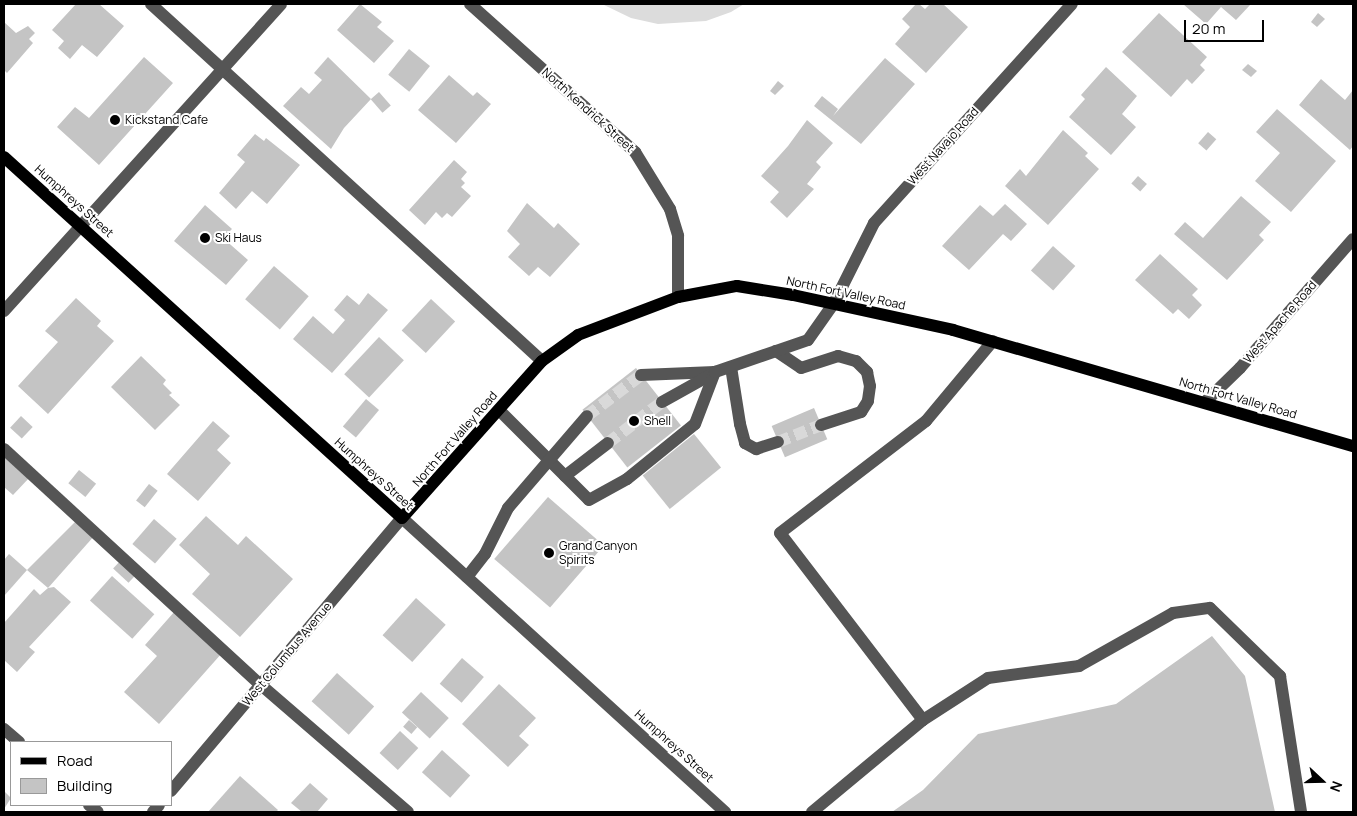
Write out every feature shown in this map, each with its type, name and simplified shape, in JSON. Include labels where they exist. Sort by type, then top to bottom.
[{"type":"main road","name":"Humphreys Street","points":[[4,157],[402,518]]},
{"type":"main road","name":"North Fort Valley Road","points":[[402,518],[542,361],[578,335],[678,297],[736,286],[834,303],[953,330],[1353,446]]},
{"type":"street","points":[[151,4],[542,361]]},
{"type":"street","points":[[4,310],[281,4]]},
{"type":"street","name":"North Kendrick Street","points":[[470,4],[635,152],[670,209],[678,236],[678,297]]},
{"type":"street","name":"West Navajo Road","points":[[715,372],[808,340],[834,303],[874,223],[1072,4]]},
{"type":"street","name":"West Apache Road","points":[[1205,402],[1240,368],[1353,239]]},
{"type":"street","points":[[923,720],[780,532],[926,421],[993,341]]},
{"type":"street","points":[[776,351],[801,368],[838,356],[856,361],[867,372],[870,386],[868,401],[861,412],[821,425]]},
{"type":"street","points":[[731,367],[745,443],[756,449],[778,442]]},
{"type":"street","points":[[499,410],[589,500],[627,479],[695,424],[715,372]]},
{"type":"street","points":[[642,375],[715,372]]},
{"type":"street","points":[[662,402],[715,372]]},
{"type":"street","points":[[467,577],[485,554],[508,508],[587,416]]},
{"type":"street","points":[[565,476],[608,443]]},
{"type":"street","points":[[4,449],[261,685],[408,812]]},
{"type":"street","name":"Humphreys Street","points":[[402,518],[725,812]]},
{"type":"street","name":"West Columbus Avenue","points":[[172,790],[402,518]]},
{"type":"street","points":[[812,812],[923,720],[988,678],[1079,666],[1173,613],[1210,608],[1280,676],[1301,812]]},
{"type":"street","points":[[4,729],[17,741]]},
{"type":"shaded area","points":[[602,4],[744,4],[731,12],[706,21],[658,24],[631,18]]},
{"type":"building","points":[[76,4],[99,4],[124,26],[97,57],[82,45],[70,59],[58,48],[64,41],[52,30]]},
{"type":"building","points":[[360,4],[382,22],[377,27],[394,41],[374,63],[337,30]]},
{"type":"building","points":[[916,4],[925,9],[930,4],[943,4],[968,27],[926,73],[895,44],[910,27],[902,19]]},
{"type":"building","points":[[1183,4],[1251,4],[1236,20],[1221,7],[1206,24]]},
{"type":"building","points":[[1159,13],[1207,57],[1200,65],[1205,70],[1192,84],[1187,79],[1171,97],[1122,52]]},
{"type":"building","points":[[1318,13],[1325,19],[1317,27],[1311,22]]},
{"type":"building","points":[[4,22],[16,33],[28,26],[35,33],[29,39],[33,43],[7,73],[4,70]]},
{"type":"building","points":[[409,49],[430,66],[409,92],[388,75]]},
{"type":"building","points":[[144,57],[173,83],[99,165],[57,127],[75,107],[89,118]]},
{"type":"building","points":[[328,57],[371,99],[344,128],[331,149],[283,106],[301,87],[309,94],[322,80],[314,73]]},
{"type":"building","points":[[885,58],[915,84],[861,144],[814,106],[822,96],[838,109],[833,116]]},
{"type":"building","points":[[1248,64],[1257,71],[1251,77],[1242,70]]},
{"type":"building","points":[[1106,67],[1137,96],[1122,114],[1136,127],[1111,155],[1069,117],[1085,99],[1081,95]]},
{"type":"building","points":[[449,75],[473,96],[477,92],[491,104],[456,143],[418,110]]},
{"type":"building","points":[[1321,79],[1345,100],[1353,90],[1353,146],[1350,150],[1299,105]]},
{"type":"building","points":[[778,81],[784,86],[775,95],[770,91]]},
{"type":"building","points":[[379,92],[391,106],[383,113],[371,99]]},
{"type":"building","points":[[1277,109],[1336,161],[1291,212],[1255,181],[1280,153],[1256,132]]},
{"type":"building","points":[[807,120],[833,143],[816,162],[821,167],[807,184],[814,189],[787,218],[770,202],[779,192],[761,176],[788,146]]},
{"type":"building","points":[[1063,130],[1088,153],[1085,156],[1099,169],[1048,225],[1005,186],[1020,169],[1026,176]]},
{"type":"building","points":[[1208,132],[1216,139],[1206,151],[1198,143]]},
{"type":"building","points":[[255,134],[264,141],[266,138],[300,165],[267,204],[252,191],[236,209],[219,193],[245,162],[237,155]]},
{"type":"building","points":[[454,160],[467,172],[461,179],[465,183],[461,187],[471,196],[452,217],[447,213],[442,218],[436,212],[425,225],[409,210]]},
{"type":"building","points":[[1138,176],[1147,184],[1140,191],[1131,183]]},
{"type":"building","points":[[1241,196],[1271,222],[1259,235],[1264,240],[1227,280],[1174,234],[1185,222],[1203,238]]},
{"type":"building","points":[[527,203],[554,228],[558,223],[580,244],[550,277],[538,267],[529,276],[508,257],[520,244],[507,231]]},
{"type":"building","points":[[1005,204],[1027,224],[1011,241],[1003,234],[969,270],[942,246],[980,205],[993,216]]},
{"type":"building","points":[[205,205],[232,229],[223,238],[248,260],[226,285],[174,241]]},
{"type":"building","points":[[1053,246],[1075,266],[1053,291],[1031,271]]},
{"type":"building","points":[[1160,254],[1198,289],[1192,295],[1202,305],[1189,319],[1178,309],[1173,314],[1135,280]]},
{"type":"building","points":[[274,266],[309,296],[280,329],[245,299]]},
{"type":"building","points":[[368,293],[388,310],[332,373],[293,339],[313,316],[333,334],[345,320],[334,310],[347,295],[359,305]]},
{"type":"building","points":[[76,298],[101,321],[97,326],[114,341],[48,414],[18,386],[58,342],[45,331]]},
{"type":"building","points":[[431,299],[455,322],[426,353],[402,330]]},
{"type":"building","points":[[379,337],[404,360],[369,397],[344,374]]},
{"type":"building","points":[[141,356],[166,380],[163,384],[172,393],[169,395],[180,405],[155,430],[111,387]]},
{"type":"building","name":"Shell","points":[[636,368],[681,426],[627,467],[582,410]]},
{"type":"building","points":[[366,399],[379,410],[356,438],[343,427]]},
{"type":"building","points":[[814,408],[827,439],[785,457],[772,426]]},
{"type":"building","points":[[21,416],[33,427],[22,439],[10,428]]},
{"type":"building","points":[[213,421],[230,436],[217,450],[231,463],[198,501],[167,474]]},
{"type":"building","points":[[694,434],[721,467],[670,509],[643,476]]},
{"type":"building","points":[[4,454],[30,477],[13,495],[4,487]]},
{"type":"building","points":[[79,470],[96,484],[85,497],[68,483]]},
{"type":"building","points":[[149,484],[158,491],[145,507],[136,501]]},
{"type":"building","name":"Grand Canyon Spirits","points":[[548,497],[604,546],[550,607],[494,559]]},
{"type":"building","points":[[206,516],[238,545],[246,536],[293,579],[240,637],[192,594],[210,574],[179,545]]},
{"type":"building","points":[[154,519],[177,539],[155,564],[132,544]]},
{"type":"building","points":[[77,520],[95,535],[48,588],[27,570]]},
{"type":"building","points":[[9,554],[27,570],[4,596],[4,560]]},
{"type":"building","points":[[122,559],[137,573],[128,583],[113,569]]},
{"type":"building","points":[[112,576],[154,614],[132,639],[90,601]]},
{"type":"building","points":[[54,587],[71,602],[29,647],[35,652],[17,672],[4,660],[4,623],[34,589],[40,595],[48,588]]},
{"type":"building","points":[[416,598],[446,625],[412,662],[383,635]]},
{"type":"building","points":[[175,611],[222,653],[159,724],[124,692],[157,656],[145,645]]},
{"type":"building","points":[[1212,636],[1245,676],[1275,812],[892,812],[923,790],[978,734],[1116,704]]},
{"type":"building","points":[[462,658],[484,677],[462,703],[440,684]]},
{"type":"building","points":[[337,673],[374,706],[349,735],[312,701]]},
{"type":"building","points":[[499,684],[536,718],[519,736],[529,745],[508,767],[462,724]]},
{"type":"building","points":[[421,692],[449,718],[430,738],[402,712]]},
{"type":"building","points":[[409,720],[417,727],[411,734],[403,727]]},
{"type":"building","points":[[400,731],[418,748],[398,770],[380,753]]},
{"type":"building","points":[[442,750],[470,775],[450,798],[422,772]]},
{"type":"building","points":[[240,776],[278,810],[276,812],[208,812]]},
{"type":"building","points":[[310,783],[328,799],[317,812],[302,812],[291,803]]},
{"type":"building","points":[[4,791],[10,800],[4,809]]},
{"type":"tunnel","points":[[587,416],[641,375]]},
{"type":"tunnel","points":[[608,443],[662,402]]},
{"type":"tunnel","points":[[778,442],[821,425]]},
{"type":"place","name":"Kickstand Cafe","points":[[115,120]]},
{"type":"place","name":"Ski Haus","points":[[205,238]]},
{"type":"place","name":"Shell","points":[[634,421]]},
{"type":"place","name":"Grand Canyon Spirits","points":[[549,553]]}]
